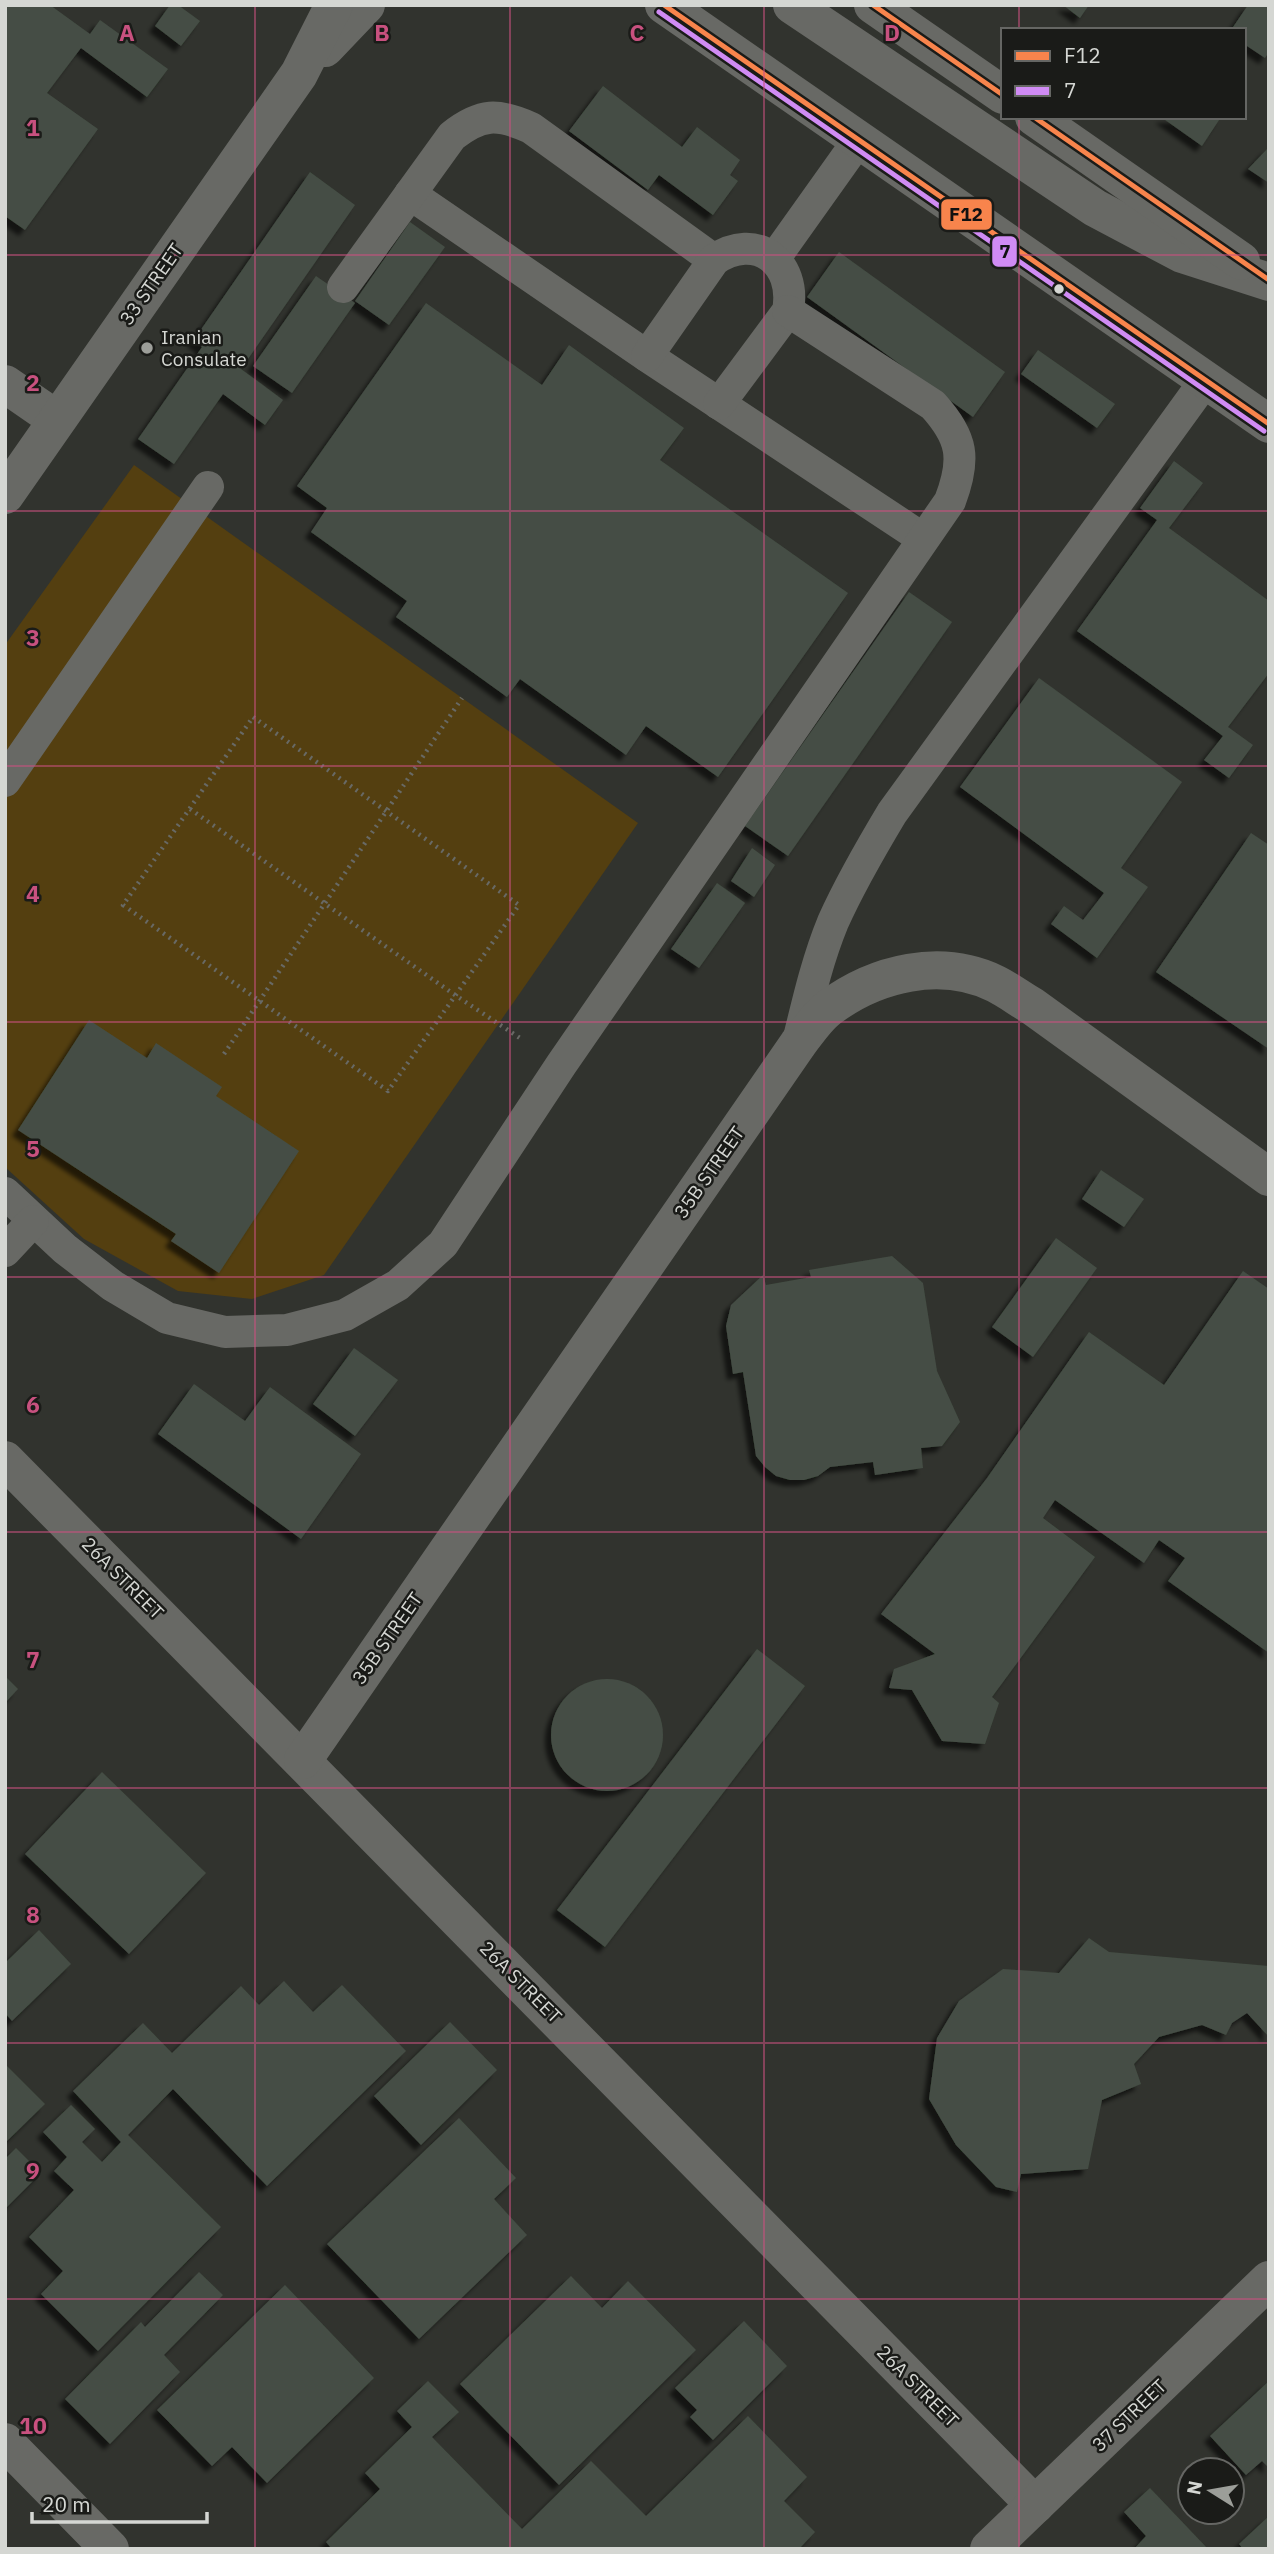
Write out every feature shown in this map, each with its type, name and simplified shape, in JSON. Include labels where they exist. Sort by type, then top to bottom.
[{"type":"street","name":"33 STREET","points":[[5,495],[299,74],[334,5]]},
{"type":"street","name":"33 STREET","points":[[299,74],[366,5]]},
{"type":"street","points":[[664,5],[1269,424]]},
{"type":"street","points":[[792,5],[1095,208],[1182,254],[1269,281]]},
{"type":"street","points":[[873,5],[1001,94]]},
{"type":"street","points":[[1037,119],[1269,281]]},
{"type":"street","points":[[5,384],[56,419]]},
{"type":"street","name":"35B STREET","points":[[303,1760],[798,1044],[827,1009],[864,985],[906,972],[951,971],[994,983],[1032,1006],[1269,1177]]},
{"type":"street","name":"26A STREET","points":[[5,1460],[1035,2505]]},
{"type":"street","name":"37 STREET","points":[[989,2549],[1269,2280]]},
{"type":"street","points":[[5,2442],[110,2549]]},
{"type":"lane","points":[[344,287],[452,136],[469,122],[490,117],[511,119],[531,128],[714,260]]},
{"type":"lane","points":[[774,259],[858,141]]},
{"type":"lane","points":[[410,194],[647,356],[922,538]]},
{"type":"lane","points":[[647,356],[714,260],[725,252],[738,248],[764,253],[774,259],[784,270],[789,284],[791,297],[788,311],[719,404]]},
{"type":"lane","points":[[5,1193],[65,1249],[113,1286],[167,1318],[225,1332],[287,1330],[345,1315],[398,1285],[443,1244],[561,1065],[950,501],[959,477],[960,450],[951,425],[933,405],[788,311]]},
{"type":"lane","points":[[798,1044],[812,983],[833,923],[860,867],[892,813],[1205,380]]},
{"type":"lane","points":[[5,781],[208,487]]},
{"type":"lane","points":[[5,1251],[33,1221]]},
{"type":"path","points":[[224,1054],[462,698]]},
{"type":"path","points":[[253,717],[519,905],[388,1091],[123,905],[190,809],[253,717]]},
{"type":"path","points":[[190,809],[454,995],[561,1065]]},
{"type":"shaded area","points":[[134,465],[638,823],[324,1275],[252,1299],[178,1291],[84,1239],[5,1167],[5,645]]},
{"type":"building","points":[[5,5],[50,5],[90,34],[100,20],[168,69],[147,97],[81,48],[47,93],[98,129],[25,230],[5,216]]},
{"type":"building","points":[[170,5],[178,5],[200,21],[181,46],[155,26]]},
{"type":"building","points":[[1063,5],[1089,5],[1080,18]]},
{"type":"building","points":[[1248,5],[1269,5],[1269,52],[1265,58],[1246,45],[1246,28],[1232,28]]},
{"type":"building","points":[[603,86],[682,147],[697,127],[740,160],[730,175],[738,181],[713,215],[659,175],[648,190],[569,131]]},
{"type":"building","points":[[1164,119],[1220,119],[1202,146]]},
{"type":"building","points":[[1269,147],[1269,183],[1248,169]]},
{"type":"building","points":[[310,172],[355,205],[241,369],[283,400],[265,425],[223,394],[174,464],[138,439],[202,347],[193,341]]},
{"type":"building","points":[[410,222],[445,247],[389,325],[355,301]]},
{"type":"building","points":[[839,252],[1005,372],[973,417],[807,297]]},
{"type":"building","points":[[316,276],[355,303],[292,393],[253,366]]},
{"type":"building","points":[[426,303],[542,385],[569,345],[684,428],[660,460],[848,593],[718,777],[646,726],[626,755],[520,679],[507,697],[396,617],[407,601],[311,532],[327,508],[297,486]]},
{"type":"building","points":[[1038,350],[1115,404],[1097,428],[1021,374]]},
{"type":"building","points":[[1174,461],[1203,483],[1169,528],[1269,601],[1269,673],[1228,727],[1253,745],[1229,778],[1204,760],[1223,736],[1077,631],[1157,520],[1140,508]]},
{"type":"building","points":[[909,592],[952,622],[788,856],[745,826]]},
{"type":"building","points":[[1039,678],[1182,782],[1121,868],[1148,887],[1097,958],[1051,924],[1064,906],[1083,920],[1104,893],[960,787]]},
{"type":"building","points":[[1251,833],[1269,845],[1269,1049],[1156,972]]},
{"type":"building","points":[[752,848],[775,865],[754,897],[731,881]]},
{"type":"building","points":[[717,883],[745,903],[699,968],[671,949]]},
{"type":"building","points":[[89,1020],[147,1058],[156,1043],[222,1087],[216,1096],[299,1151],[219,1273],[171,1241],[176,1234],[18,1130]]},
{"type":"building","points":[[1101,1170],[1144,1199],[1124,1227],[1082,1199]]},
{"type":"building","points":[[1056,1238],[1097,1268],[1033,1357],[992,1327]]},
{"type":"building","points":[[892,1256],[923,1283],[937,1371],[960,1422],[942,1446],[921,1448],[923,1468],[875,1475],[873,1462],[830,1467],[818,1476],[804,1480],[776,1476],[756,1456],[743,1372],[733,1374],[726,1326],[731,1305],[763,1275],[766,1285],[811,1277],[809,1270]]},
{"type":"building","points":[[1243,1271],[1269,1289],[1269,1653],[1168,1581],[1185,1558],[1159,1540],[1144,1563],[1055,1500],[1043,1518],[1095,1557],[992,1697],[999,1703],[985,1744],[942,1741],[912,1690],[889,1688],[894,1669],[935,1654],[881,1614],[987,1478],[1089,1332],[1164,1385]]},
{"type":"building","points":[[354,1348],[398,1380],[355,1436],[313,1404]]},
{"type":"building","points":[[194,1384],[245,1421],[270,1387],[361,1454],[301,1539],[158,1434]]},
{"type":"building","points":[[757,1649],[805,1686],[605,1947],[557,1910]]},
{"type":"building","points":[[5,1676],[18,1689],[5,1703]]},
{"type":"building","points":[[607,1679],[628,1683],[646,1696],[659,1714],[663,1735],[659,1756],[646,1774],[628,1787],[607,1791],[586,1787],[568,1774],[555,1756],[551,1735],[555,1714],[568,1696],[586,1683]]},
{"type":"building","points":[[102,1772],[206,1873],[129,1954],[25,1854]]},
{"type":"building","points":[[39,1930],[71,1964],[12,2021],[5,2013],[5,1963]]},
{"type":"building","points":[[1089,1938],[1109,1952],[1269,1966],[1269,2037],[1247,2013],[1232,2023],[1226,2035],[1202,2025],[1159,2037],[1134,2064],[1141,2084],[1102,2100],[1088,2169],[1021,2174],[1017,2192],[996,2187],[956,2145],[929,2099],[937,2038],[959,2001],[1003,1969],[1059,1973]]},
{"type":"building","points":[[284,1981],[313,2012],[342,1985],[406,2051],[267,2186],[173,2089],[128,2135],[221,2227],[98,2351],[41,2294],[63,2271],[29,2237],[74,2190],[54,2171],[67,2157],[43,2132],[71,2105],[95,2129],[82,2142],[102,2162],[121,2142],[73,2091],[143,2023],[172,2053],[241,1986],[259,2005]]},
{"type":"building","points":[[450,2022],[497,2070],[421,2145],[374,2096]]},
{"type":"building","points":[[5,2064],[45,2104],[5,2143]]},
{"type":"building","points":[[459,2118],[516,2178],[494,2199],[527,2235],[419,2339],[327,2244]]},
{"type":"building","points":[[16,2148],[41,2173],[5,2209],[5,2159]]},
{"type":"building","points":[[199,2272],[223,2295],[164,2355],[180,2372],[110,2444],[65,2399],[141,2322],[145,2327]]},
{"type":"building","points":[[571,2276],[602,2308],[628,2281],[696,2350],[559,2485],[460,2384]]},
{"type":"building","points":[[285,2285],[374,2378],[267,2483],[232,2447],[212,2466],[157,2410]]},
{"type":"building","points":[[744,2321],[787,2366],[713,2440],[690,2417],[697,2410],[675,2388]]},
{"type":"building","points":[[428,2381],[459,2412],[432,2437],[522,2529],[591,2461],[646,2516],[748,2416],[807,2477],[784,2501],[815,2532],[799,2549],[332,2549],[326,2542],[380,2489],[365,2473],[412,2427],[397,2411]]},
{"type":"building","points":[[1269,2381],[1269,2468],[1262,2461],[1246,2475],[1246,2456],[1228,2456],[1210,2436]]},
{"type":"building","points":[[1150,2488],[1176,2515],[1176,2526],[1186,2526],[1208,2549],[1134,2549],[1146,2536],[1124,2512]]},
{"type":"building","points":[[1269,2516],[1269,2549],[1243,2549],[1239,2544]]},
{"type":"transit line","name":"F12","points":[[664,5],[1269,424]]},
{"type":"transit line","name":"F12","points":[[873,5],[1001,94]]},
{"type":"transit line","name":"7","points":[[659,12],[1264,431]]},
{"type":"transit line","name":"F12","points":[[1037,119],[1269,280]]},
{"type":"place","name":"Iranian Consulate","points":[[147,348]]}]
